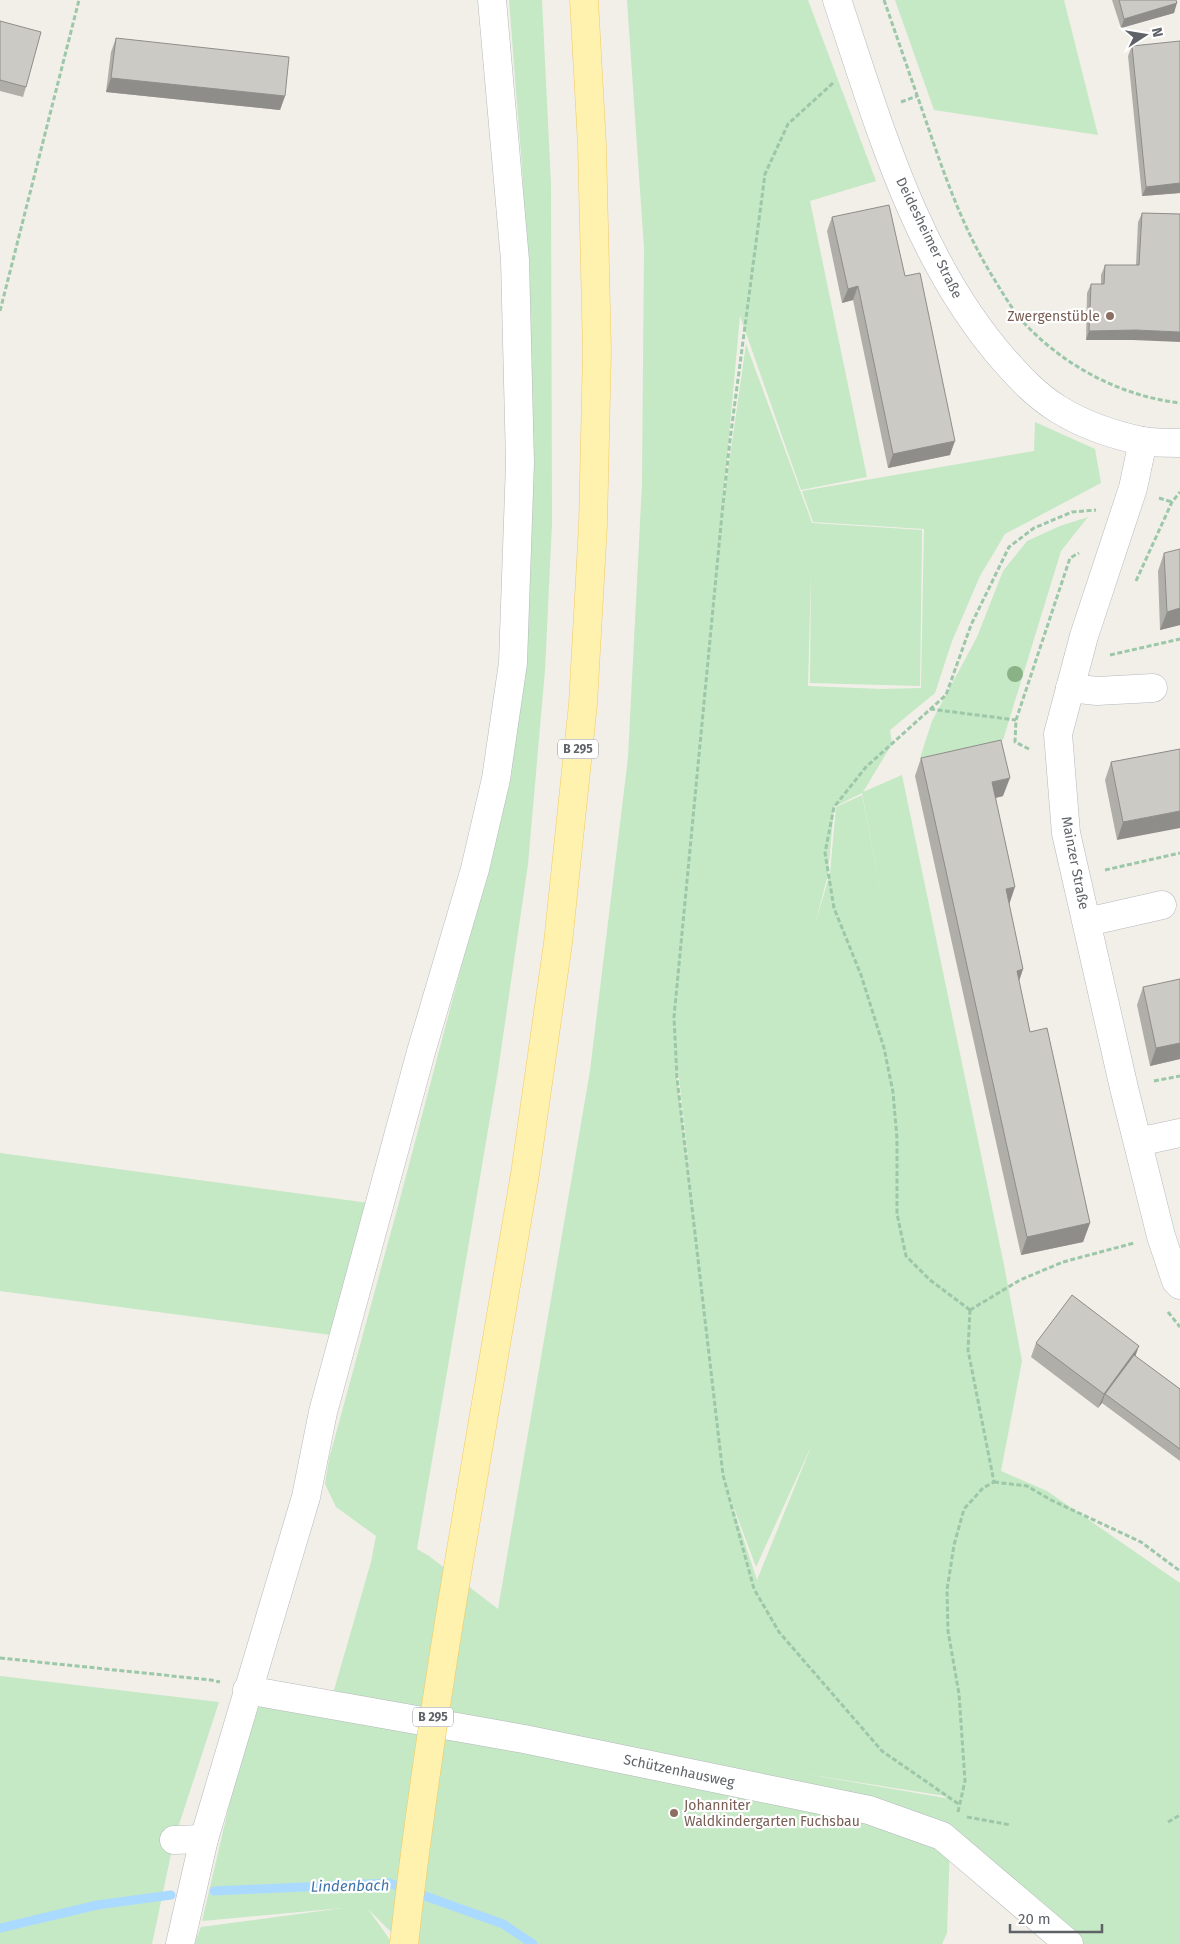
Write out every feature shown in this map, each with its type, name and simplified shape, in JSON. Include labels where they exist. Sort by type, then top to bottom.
[{"type":"main road","name":"B 295","points":[[404,1944],[414,1849],[440,1669],[525,1174],[553,980],[583,704],[593,525],[597,351],[592,145],[584,0]]},
{"type":"street","points":[[180,1944],[204,1839],[306,1497],[323,1412],[421,1052],[475,869],[496,779],[513,663],[520,464],[515,260],[492,0]]},
{"type":"street","name":"Deidesheimer Straße","points":[[837,0],[902,189],[953,291],[986,340],[1028,386],[1058,409],[1098,428],[1143,441],[1180,443]]},
{"type":"street","name":"Mainzer Straße","points":[[1143,441],[1133,488],[1084,636],[1058,734],[1066,833],[1099,919],[1138,1142],[1161,1236],[1176,1281],[1180,1285]]},
{"type":"street","points":[[1070,688],[1097,691],[1154,688]]},
{"type":"street","points":[[1099,919],[1162,905]]},
{"type":"street","points":[[1138,1142],[1180,1133]]},
{"type":"street","name":"Schützenhausweg","points":[[247,1690],[524,1739],[870,1810],[942,1836],[1069,1944]]},
{"type":"street","points":[[174,1840],[204,1839]]},
{"type":"path","points":[[0,311],[79,0]]},
{"type":"path","points":[[884,0],[952,196],[974,246],[1002,291],[1025,323],[1060,354],[1092,376],[1129,391],[1164,401],[1180,403]]},
{"type":"path","points":[[858,61],[788,124],[765,174],[722,514],[674,1017],[677,1078],[724,1476],[754,1589],[779,1632],[882,1751],[960,1805]]},
{"type":"path","points":[[1135,583],[1172,502],[1180,492]]},
{"type":"path","points":[[970,1310],[930,1280],[906,1256],[897,1214],[897,1139],[892,1092],[884,1048],[861,975],[834,908],[825,853],[834,806],[866,767],[946,695],[971,625],[1009,547],[1034,528],[1072,512],[1103,509]]},
{"type":"path","points":[[1108,647],[1104,656],[1180,639]]},
{"type":"path","points":[[930,709],[1016,720]]},
{"type":"path","points":[[1099,919],[1104,870],[1180,853]]},
{"type":"path","points":[[970,1310],[1020,1280],[1063,1262],[1161,1236]]},
{"type":"path","points":[[970,1310],[968,1350],[994,1482]]},
{"type":"path","points":[[1011,1825],[956,1816],[965,1781],[959,1694],[948,1631],[947,1590],[954,1545],[964,1509],[982,1488],[994,1482],[1026,1486],[1051,1500],[1141,1542],[1180,1571]]},
{"type":"path","points":[[0,1658],[211,1680],[247,1690]]},
{"type":"path","points":[[1168,1822],[1180,1815]]},
{"type":"green space","points":[[509,0],[542,0],[551,184],[552,523],[545,670],[528,864],[498,1071],[417,1549],[429,1556],[498,1609],[590,1071],[628,758],[642,484],[644,248],[627,0],[808,0],[876,181],[810,201],[867,477],[801,490],[740,316],[722,513],[746,344],[812,523],[922,530],[920,686],[810,683],[811,573],[808,686],[881,689],[921,688],[924,529],[813,522],[802,491],[1034,451],[1035,422],[1095,449],[1101,483],[1005,534],[980,576],[952,641],[935,693],[890,730],[892,744],[863,792],[902,775],[1004,1265],[1022,1361],[1001,1471],[1047,1491],[1180,1583],[1180,1944],[1069,1944],[950,1843],[947,1933],[942,1944],[403,1944],[368,1909],[393,1944],[194,1944],[201,1927],[343,1908],[202,1921],[253,1704],[328,1711],[371,1562],[376,1536],[336,1507],[325,1484],[329,1459],[511,778],[526,614],[530,312],[522,167]],"holes":[[[862,793],[885,912],[862,795],[836,807],[830,873],[815,925],[828,874],[834,807]],[[678,1069],[692,1194],[677,1078]],[[813,1442],[757,1580],[728,1492],[756,1567]],[[800,1773],[945,1796],[946,1798]]]},
{"type":"green space","points":[[895,0],[1064,0],[1098,135],[934,110]]},
{"type":"green space","points":[[1088,517],[1061,551],[1003,740],[920,758],[932,721],[977,637],[1003,571],[1027,541],[1060,526]]},
{"type":"green space","points":[[0,1153],[369,1203],[331,1335],[0,1291]]},
{"type":"green space","points":[[0,1676],[219,1702],[174,1840],[152,1944],[0,1944]]},
{"type":"building","points":[[1119,0],[1176,0],[1177,3],[1124,19]]},
{"type":"building","points":[[0,21],[41,32],[26,87],[0,80]]},
{"type":"building","points":[[116,38],[289,57],[285,96],[111,78]]},
{"type":"building","points":[[1180,41],[1180,183],[1146,187],[1132,46]]},
{"type":"building","points":[[889,205],[905,276],[920,273],[955,441],[893,454],[858,286],[848,289],[832,217]]},
{"type":"building","points":[[1142,213],[1180,214],[1180,332],[1136,330],[1089,331],[1091,284],[1104,284],[1105,265],[1139,265]]},
{"type":"building","points":[[1180,549],[1180,608],[1167,612],[1164,553]]},
{"type":"building","points":[[1001,740],[1010,778],[992,782],[1015,887],[1006,889],[1023,969],[1017,971],[1030,1032],[1047,1028],[1090,1223],[1027,1237],[921,758]]},
{"type":"building","points":[[1180,749],[1180,811],[1123,822],[1111,762]]},
{"type":"building","points":[[1180,979],[1180,1043],[1156,1048],[1143,987]]},
{"type":"building","points":[[1072,1295],[1139,1346],[1104,1394],[1036,1343]]},
{"type":"building","points":[[1134,1355],[1180,1389],[1180,1449],[1105,1394]]},
{"type":"waterway","name":"Lindenbach","points":[[214,1891],[389,1883],[503,1924],[533,1944]]},
{"type":"waterway","name":"Lindenbach","points":[[0,1928],[97,1905],[171,1895]]},
{"type":"place","name":"Zwergenstüble","points":[[1110,316]]},
{"type":"place","name":"Johanniter Waldkindergarten Fuchsbau","points":[[674,1813]]}]
